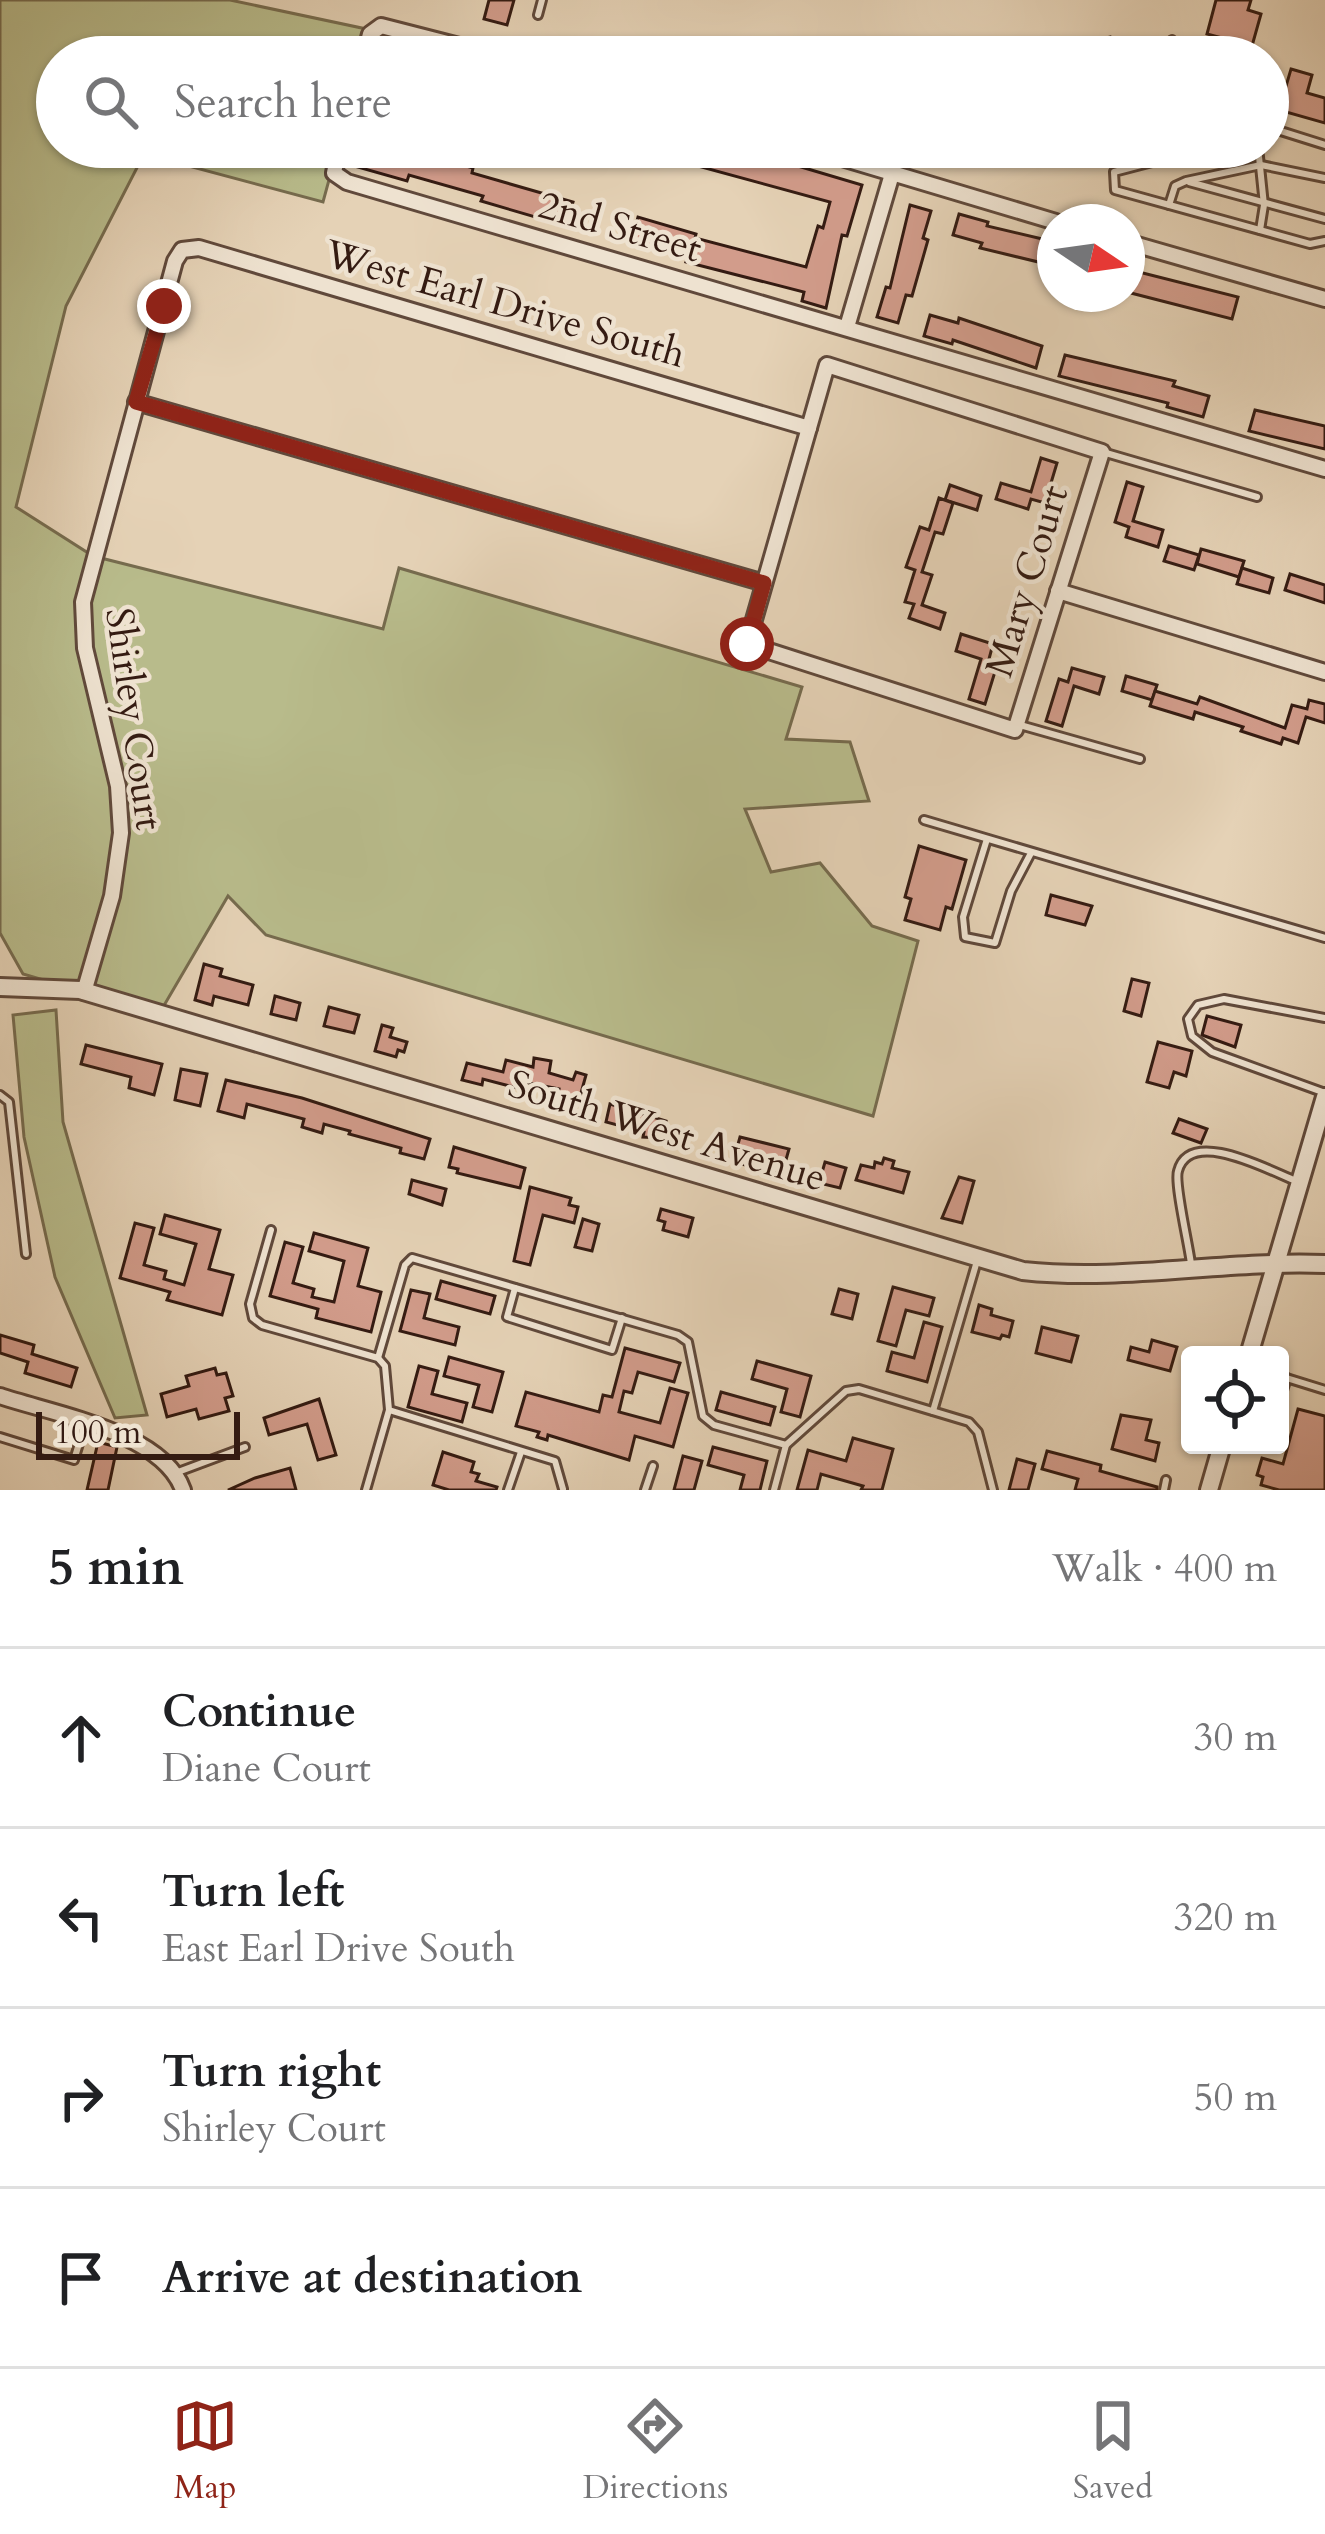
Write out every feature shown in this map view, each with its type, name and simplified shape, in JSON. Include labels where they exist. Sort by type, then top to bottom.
[{"type":"street","points":[[369,36],[388,26],[425,36]]},
{"type":"street","name":"2nd Street","points":[[335,168],[334,173],[347,182],[1325,469]]},
{"type":"street","points":[[873,168],[1037,216]]},
{"type":"street","points":[[847,327],[892,174]]},
{"type":"street","points":[[1145,247],[1325,298]]},
{"type":"street","name":"West Earl Drive South","points":[[182,250],[199,248],[809,428]]},
{"type":"street","name":"Shirley Court","points":[[85,992],[112,896],[122,833],[118,786],[85,648],[82,602],[182,250]]},
{"type":"street","points":[[1016,727],[747,644],[827,365],[1102,452]]},
{"type":"street","points":[[136,402],[764,583]]},
{"type":"street","name":"Mary Court","points":[[1016,727],[1102,452]]},
{"type":"street","points":[[1058,591],[1325,672]]},
{"type":"street","name":"South West Avenue","points":[[0,986],[85,992],[1023,1270],[1064,1275],[1276,1262],[1325,1264]]},
{"type":"street","points":[[1252,1346],[1324,1101]]},
{"type":"street","points":[[0,1396],[131,1439],[160,1455],[183,1490]]},
{"type":"street","points":[[1208,1490],[1219,1454]]},
{"type":"lane","points":[[538,14],[542,0]]},
{"type":"lane","points":[[1289,134],[1325,145]]},
{"type":"lane","points":[[1129,168],[1114,172],[1115,190],[1310,244],[1325,241]]},
{"type":"lane","points":[[1169,205],[1175,187],[1186,181],[1243,168]]},
{"type":"lane","points":[[1260,230],[1261,168]]},
{"type":"lane","points":[[1279,168],[1325,178]]},
{"type":"lane","points":[[1186,181],[1325,219]]},
{"type":"lane","points":[[1102,452],[1257,497]]},
{"type":"lane","points":[[1016,727],[1140,759]]},
{"type":"lane","points":[[924,820],[1325,938]]},
{"type":"lane","points":[[987,839],[963,917],[965,937],[982,943],[994,943],[1011,891],[1032,852]]},
{"type":"lane","points":[[1324,1101],[1213,1052],[1192,1036],[1188,1019],[1198,1005],[1224,999],[1325,1018]]},
{"type":"lane","points":[[0,1095],[9,1102],[26,1254]]},
{"type":"lane","points":[[1191,1266],[1178,1187],[1178,1170],[1185,1159],[1216,1152],[1234,1154],[1300,1182]]},
{"type":"lane","points":[[271,1230],[250,1304],[253,1318],[262,1325],[378,1358],[385,1366],[389,1410],[366,1490]]},
{"type":"lane","points":[[933,1411],[978,1257]]},
{"type":"lane","points":[[378,1358],[405,1265],[412,1258],[678,1334],[688,1342],[703,1417],[714,1425],[786,1445]]},
{"type":"lane","points":[[515,1288],[507,1317],[612,1350],[622,1318]]},
{"type":"lane","points":[[1289,1379],[1325,1390]]},
{"type":"lane","points":[[773,1490],[786,1445],[846,1391],[859,1389],[969,1422],[978,1432],[993,1490]]},
{"type":"lane","points":[[389,1410],[555,1461],[563,1490]]},
{"type":"lane","points":[[0,1437],[74,1460],[86,1424]]},
{"type":"lane","points":[[174,1474],[245,1447]]},
{"type":"lane","points":[[508,1490],[520,1451]]},
{"type":"lane","points":[[645,1490],[653,1466]]},
{"type":"lane","points":[[1164,1490],[1166,1480]]},
{"type":"green space","points":[[0,0],[230,0],[371,30],[369,36],[36,36],[36,168],[137,168],[66,306],[16,507],[93,556],[383,629],[399,568],[802,687],[786,739],[850,742],[869,801],[745,809],[771,872],[820,863],[872,926],[918,941],[873,1116],[266,935],[228,896],[159,1014],[23,974],[0,933]]},
{"type":"green space","points":[[196,168],[332,168],[323,202]]},
{"type":"green space","points":[[56,1010],[63,1122],[147,1415],[115,1418],[55,1277],[24,1137],[13,1015]]},
{"type":"building","points":[[489,0],[514,0],[507,25],[484,19]]},
{"type":"building","points":[[1216,0],[1251,0],[1248,10],[1261,14],[1255,36],[1207,34]]},
{"type":"building","points":[[1291,69],[1312,75],[1307,93],[1325,98],[1325,123],[1289,113]]},
{"type":"building","points":[[361,168],[473,168],[472,173],[573,202],[566,226],[409,175],[407,181]]},
{"type":"building","points":[[705,168],[805,168],[862,185],[847,236],[842,235],[826,308],[802,301],[804,292],[686,262],[688,257],[631,241],[638,217],[696,234],[695,238],[806,267],[830,202]]},
{"type":"building","points":[[910,205],[931,211],[912,296],[906,295],[898,323],[877,317],[886,287],[890,288]]},
{"type":"building","points":[[959,214],[988,222],[987,226],[1037,238],[1037,262],[980,248],[982,243],[953,235]]},
{"type":"building","points":[[1145,274],[1238,297],[1232,319],[1145,297]]},
{"type":"building","points":[[930,315],[958,323],[959,318],[1042,346],[1036,368],[953,340],[952,344],[924,336]]},
{"type":"building","points":[[1065,355],[1175,381],[1173,386],[1209,396],[1203,417],[1167,407],[1168,403],[1059,376]]},
{"type":"building","points":[[1255,410],[1325,426],[1325,449],[1249,431]]},
{"type":"building","points":[[1041,458],[1057,463],[1045,503],[1031,499],[1028,509],[996,499],[1001,483],[1031,492]]},
{"type":"building","points":[[1127,482],[1143,487],[1133,521],[1163,530],[1158,547],[1126,537],[1129,527],[1115,522]]},
{"type":"building","points":[[950,485],[981,496],[977,510],[945,500]]},
{"type":"building","points":[[939,498],[953,503],[943,534],[935,532],[922,572],[932,575],[922,605],[945,613],[940,629],[909,618],[914,604],[905,602],[915,570],[906,567],[920,527],[929,530]]},
{"type":"building","points":[[1169,546],[1199,555],[1194,570],[1164,561]]},
{"type":"building","points":[[1201,549],[1244,561],[1239,577],[1197,564]]},
{"type":"building","points":[[1242,568],[1273,578],[1269,593],[1237,584]]},
{"type":"building","points":[[1290,574],[1325,585],[1325,603],[1285,590]]},
{"type":"building","points":[[961,634],[993,644],[989,659],[998,662],[985,704],[969,699],[981,659],[956,651]]},
{"type":"building","points":[[1072,668],[1104,677],[1099,694],[1074,686],[1062,726],[1046,721],[1059,679],[1068,682]]},
{"type":"building","points":[[1126,676],[1157,685],[1152,700],[1122,691]]},
{"type":"building","points":[[1155,691],[1197,704],[1200,697],[1285,728],[1292,705],[1307,709],[1309,700],[1325,704],[1325,723],[1306,717],[1298,743],[1283,738],[1281,744],[1195,712],[1193,719],[1150,706]]},
{"type":"building","points":[[919,846],[966,860],[952,909],[946,907],[940,930],[905,920],[911,899],[905,897]]},
{"type":"building","points":[[1051,895],[1092,906],[1085,925],[1046,915]]},
{"type":"building","points":[[204,964],[222,969],[220,976],[253,985],[248,1005],[214,996],[212,1005],[195,1000]]},
{"type":"building","points":[[1132,979],[1149,983],[1141,1016],[1124,1011]]},
{"type":"building","points":[[275,996],[300,1003],[296,1020],[271,1014]]},
{"type":"building","points":[[329,1007],[359,1015],[354,1033],[324,1026]]},
{"type":"building","points":[[1207,1016],[1241,1025],[1235,1047],[1202,1035]]},
{"type":"building","points":[[382,1025],[393,1028],[390,1037],[407,1042],[396,1057],[375,1051]]},
{"type":"building","points":[[1158,1042],[1192,1051],[1186,1076],[1174,1072],[1169,1088],[1147,1082]]},
{"type":"building","points":[[86,1045],[162,1064],[154,1095],[129,1088],[131,1077],[81,1064]]},
{"type":"building","points":[[534,1058],[551,1061],[549,1073],[573,1080],[576,1072],[586,1075],[578,1104],[557,1099],[559,1089],[519,1081],[517,1088],[483,1079],[482,1085],[462,1080],[467,1063],[503,1072],[506,1060],[533,1067]]},
{"type":"building","points":[[181,1069],[207,1074],[200,1106],[175,1100]]},
{"type":"building","points":[[226,1080],[302,1098],[430,1139],[424,1159],[324,1124],[322,1133],[302,1127],[304,1119],[247,1104],[244,1118],[218,1111]]},
{"type":"building","points":[[610,1104],[666,1121],[662,1138],[643,1137],[644,1132],[606,1122]]},
{"type":"building","points":[[1179,1119],[1207,1129],[1201,1143],[1173,1133]]},
{"type":"building","points":[[740,1137],[789,1149],[782,1174],[733,1162]]},
{"type":"building","points":[[454,1147],[525,1168],[520,1188],[457,1173],[458,1169],[449,1167]]},
{"type":"building","points":[[884,1158],[894,1161],[892,1168],[909,1172],[903,1193],[856,1180],[861,1165],[874,1168]]},
{"type":"building","points":[[825,1162],[846,1168],[840,1188],[819,1183]]},
{"type":"building","points":[[959,1177],[974,1181],[962,1223],[942,1218]]},
{"type":"building","points":[[412,1180],[446,1189],[442,1205],[409,1194]]},
{"type":"building","points":[[530,1187],[571,1198],[569,1205],[578,1207],[574,1223],[543,1215],[530,1265],[514,1261]]},
{"type":"building","points":[[661,1209],[693,1218],[688,1237],[663,1230],[665,1222],[658,1220]]},
{"type":"building","points":[[165,1215],[220,1230],[209,1269],[233,1275],[222,1315],[167,1300],[170,1292],[120,1278],[135,1223],[154,1228],[144,1265],[166,1271],[164,1279],[184,1285],[196,1244],[160,1234]]},
{"type":"building","points":[[583,1219],[599,1224],[592,1251],[575,1247]]},
{"type":"building","points":[[314,1233],[368,1248],[358,1286],[381,1292],[371,1332],[316,1318],[318,1309],[270,1296],[285,1242],[303,1247],[293,1283],[314,1289],[312,1297],[334,1302],[344,1261],[309,1251]]},
{"type":"building","points":[[441,1281],[495,1296],[490,1314],[436,1299]]},
{"type":"building","points":[[893,1287],[934,1298],[929,1316],[906,1310],[896,1346],[878,1341]]},
{"type":"building","points":[[839,1289],[858,1294],[852,1319],[832,1314]]},
{"type":"building","points":[[411,1290],[430,1294],[424,1318],[459,1327],[455,1345],[400,1331]]},
{"type":"building","points":[[979,1305],[992,1309],[991,1315],[1013,1321],[1009,1337],[972,1332]]},
{"type":"building","points":[[924,1322],[942,1327],[927,1382],[887,1371],[892,1352],[914,1358]]},
{"type":"building","points":[[1042,1327],[1078,1336],[1071,1362],[1036,1353]]},
{"type":"building","points":[[0,1335],[34,1345],[32,1354],[77,1368],[71,1387],[25,1373],[28,1362],[0,1353]]},
{"type":"building","points":[[1152,1340],[1177,1347],[1170,1371],[1128,1360],[1131,1347],[1149,1352]]},
{"type":"building","points":[[625,1348],[680,1363],[674,1382],[638,1372],[632,1393],[624,1391],[619,1412],[660,1423],[670,1388],[688,1393],[673,1447],[635,1436],[629,1460],[548,1435],[547,1440],[537,1437],[539,1432],[516,1426],[526,1392],[599,1412],[603,1395],[612,1397]]},
{"type":"building","points":[[449,1357],[503,1372],[492,1412],[473,1407],[479,1385],[444,1376]]},
{"type":"building","points":[[757,1361],[811,1376],[800,1417],[781,1412],[787,1389],[752,1379]]},
{"type":"building","points":[[419,1366],[438,1371],[432,1394],[467,1403],[462,1422],[408,1407]]},
{"type":"building","points":[[215,1368],[217,1375],[226,1373],[233,1396],[225,1398],[229,1411],[199,1419],[196,1409],[167,1417],[161,1394],[189,1386],[186,1376]]},
{"type":"building","points":[[721,1392],[775,1407],[770,1425],[716,1410]]},
{"type":"building","points":[[319,1399],[336,1455],[318,1460],[307,1424],[269,1435],[264,1418]]},
{"type":"building","points":[[1298,1409],[1325,1416],[1325,1490],[1261,1485],[1263,1477],[1257,1475],[1262,1458],[1283,1464]]},
{"type":"building","points":[[1121,1415],[1151,1420],[1146,1440],[1159,1443],[1155,1461],[1112,1449]]},
{"type":"building","points":[[853,1438],[893,1449],[882,1490],[861,1490],[863,1486],[821,1474],[817,1490],[797,1490],[808,1450],[846,1461]]},
{"type":"building","points":[[98,1442],[117,1447],[108,1490],[87,1490]]},
{"type":"building","points":[[713,1447],[767,1461],[760,1490],[740,1490],[744,1475],[708,1465]]},
{"type":"building","points":[[1047,1451],[1101,1465],[1100,1471],[1157,1490],[1075,1490],[1078,1479],[1042,1469]]},
{"type":"building","points":[[443,1452],[474,1462],[471,1472],[479,1474],[476,1481],[496,1490],[449,1490],[433,1485]]},
{"type":"building","points":[[683,1456],[702,1461],[694,1490],[674,1490]]},
{"type":"building","points":[[1017,1459],[1035,1464],[1028,1490],[1009,1490]]},
{"type":"building","points":[[290,1468],[296,1490],[228,1490],[255,1478]]},
{"type":"route","points":[[164,306],[136,402],[764,583],[747,644]]}]
